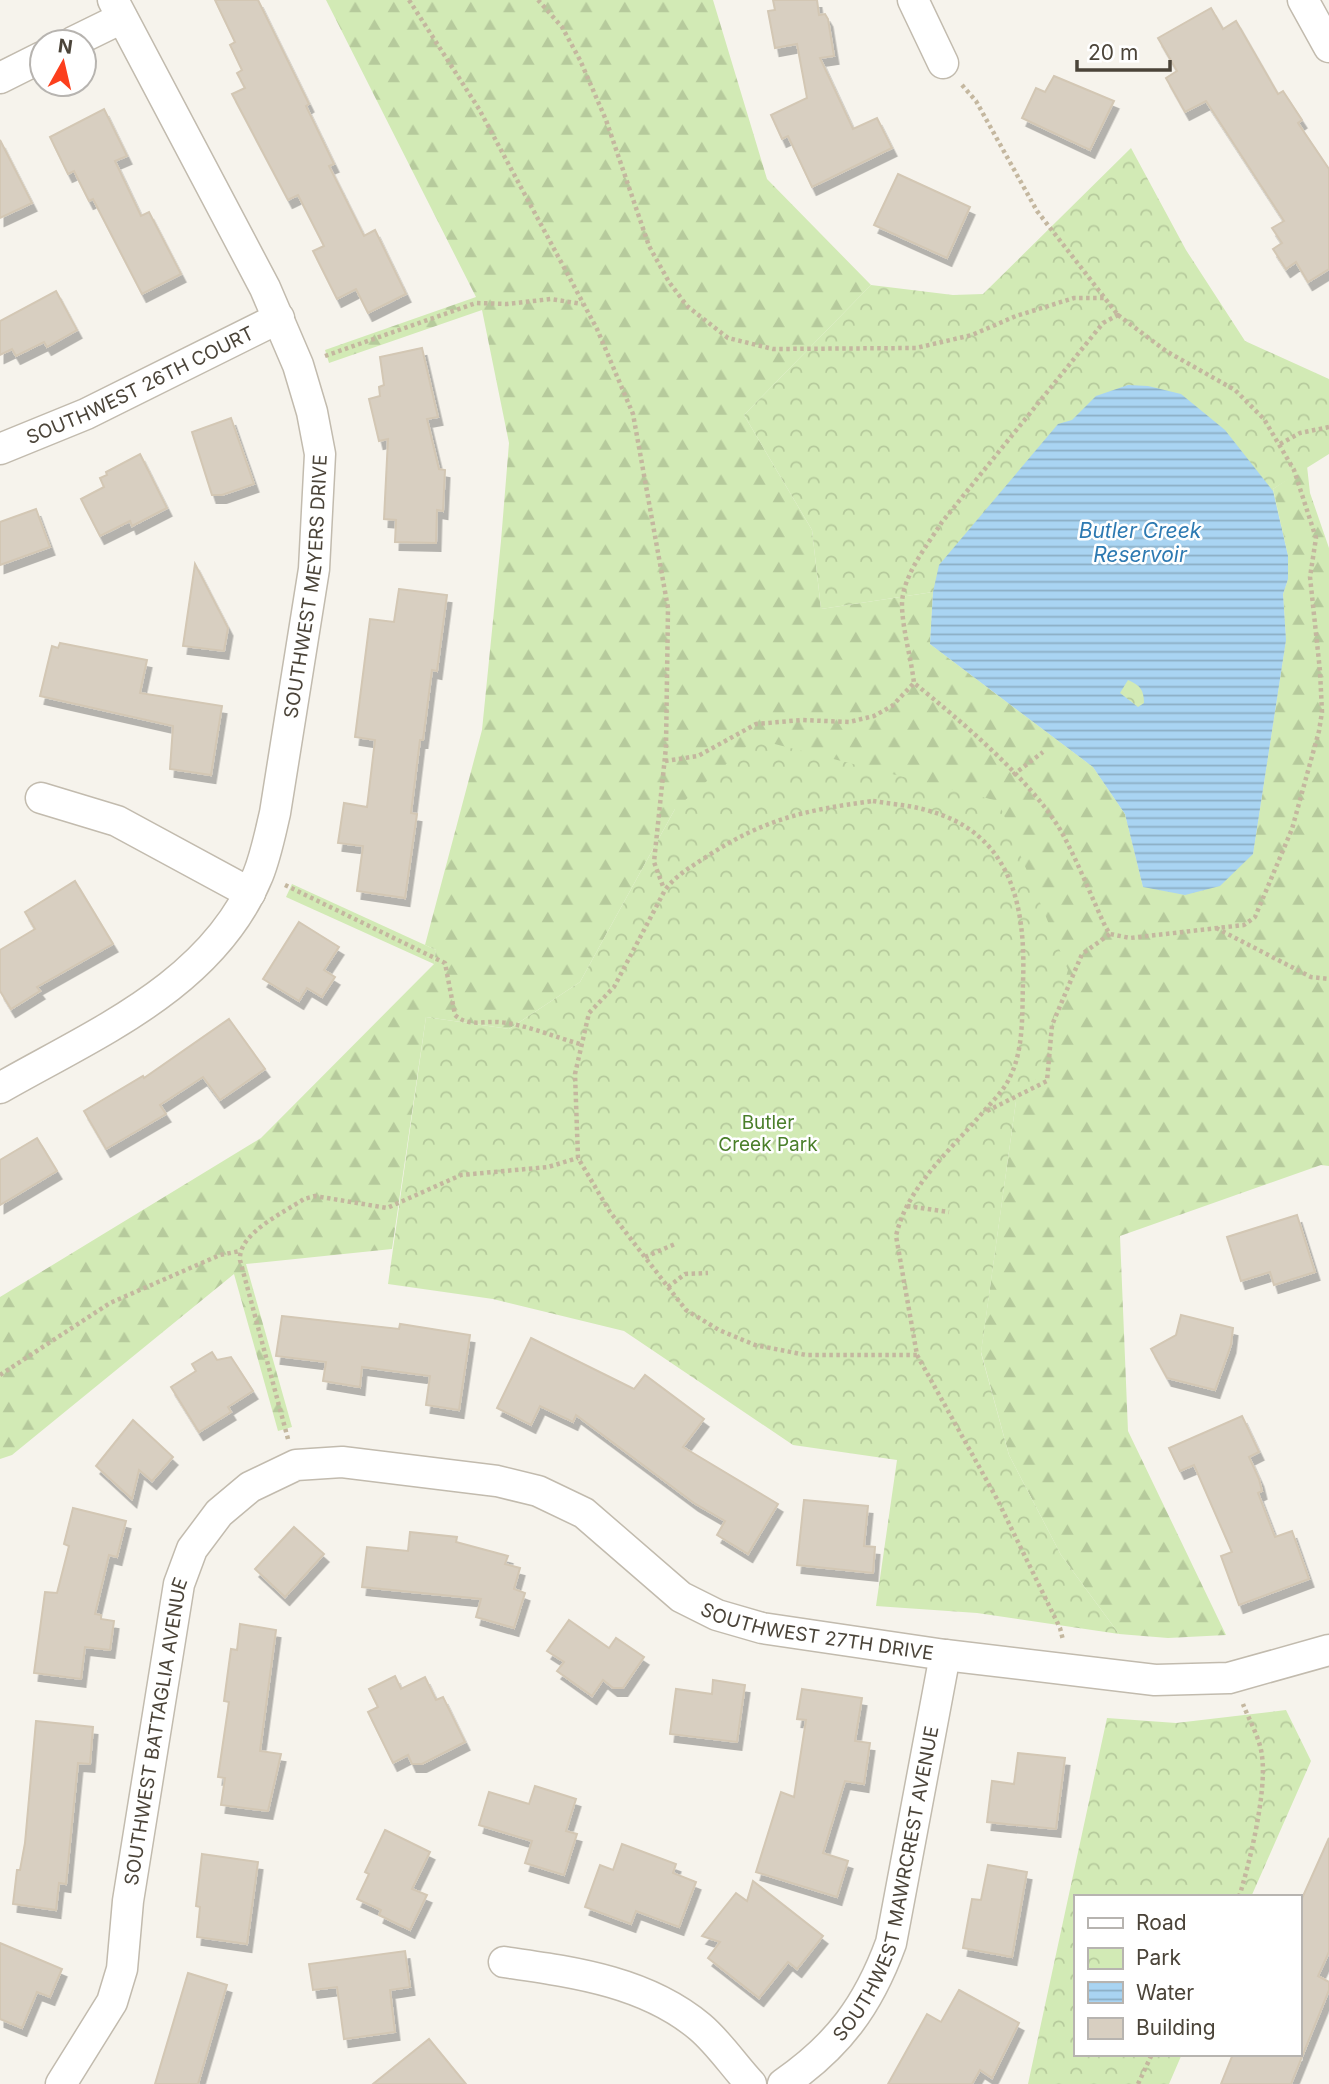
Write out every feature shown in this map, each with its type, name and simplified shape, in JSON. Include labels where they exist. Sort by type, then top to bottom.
[{"type":"street","points":[[913,0],[943,62]]},
{"type":"street","points":[[1303,0],[1329,47]]},
{"type":"street","points":[[92,28],[117,9]]},
{"type":"street","name":"SOUTHWEST MEYERS DRIVE","points":[[0,1088],[161,995],[195,967],[223,934],[255,883],[275,813],[314,569],[320,454],[298,365],[279,318],[117,9]]},
{"type":"street","points":[[0,78],[28,64]]},
{"type":"street","name":"SOUTHWEST 26TH COURT","points":[[0,449],[86,414],[279,318]]},
{"type":"street","points":[[41,798],[117,821],[255,883]]},
{"type":"street","name":"SOUTHWEST BATTAGLIA AVENUE","points":[[61,2084],[113,2003],[122,1969],[128,1901],[174,1612],[179,1584],[192,1549],[219,1513],[250,1487],[296,1465],[342,1462]]},
{"type":"street","name":"SOUTHWEST 27TH DRIVE","points":[[342,1462],[497,1481],[538,1492],[584,1513],[681,1597],[717,1615],[762,1628],[946,1655],[1155,1679],[1207,1680],[1258,1672],[1329,1650]]},
{"type":"street","name":"SOUTHWEST MAWRCREST AVENUE","points":[[783,2084],[816,2062],[856,2017],[876,1984],[891,1943],[946,1655]]},
{"type":"street","points":[[504,1962],[574,1972],[640,1990],[700,2027],[751,2084]]},
{"type":"path","points":[[410,0],[479,108],[583,304],[633,414],[666,595],[665,761],[654,862],[664,890]]},
{"type":"path","points":[[538,0],[562,27],[580,60],[606,120],[649,246],[687,306],[728,338],[773,349],[916,348],[972,335],[1016,316],[1074,298],[1105,298]]},
{"type":"path","points":[[943,62],[976,101],[1037,211],[1118,315],[1166,351],[1235,390],[1264,419],[1294,470],[1316,538],[1310,577],[1322,712],[1307,783],[1263,903],[1255,917],[1244,925],[1130,938],[1110,934],[1082,954],[1052,1025],[1047,1080],[983,1113]]},
{"type":"path","points":[[298,365],[476,303],[507,304],[551,299],[583,304]]},
{"type":"path","points":[[1110,934],[1059,829],[1013,775],[950,712],[914,683],[902,605],[919,557],[988,462],[1103,323],[1118,315]]},
{"type":"path","points":[[1280,444],[1300,433],[1329,427]]},
{"type":"path","points":[[665,761],[698,756],[755,724],[793,720],[849,722],[874,716],[892,706],[914,683]]},
{"type":"path","points":[[1013,775],[1044,752]]},
{"type":"path","points":[[917,1355],[806,1355],[755,1345],[719,1330],[686,1310],[610,1212],[578,1158],[574,1102],[580,1044],[589,1013],[614,987],[664,890],[675,877],[745,832],[824,807],[873,801],[926,810],[954,820],[986,841],[1009,872],[1024,946],[1017,1059],[1006,1084],[919,1186],[907,1206],[897,1236],[917,1355],[997,1499],[1060,1628],[1063,1638],[1059,1669]]},
{"type":"path","points":[[255,883],[445,963],[455,1015],[460,1019],[473,1023],[500,1022],[580,1044]]},
{"type":"path","points":[[1215,928],[1311,977],[1329,979]]},
{"type":"path","points":[[0,1375],[110,1303],[220,1255],[240,1251],[250,1237],[304,1199],[326,1196],[387,1208],[461,1175],[548,1167],[578,1158]]},
{"type":"path","points":[[907,1206],[949,1212]]},
{"type":"path","points":[[645,1257],[675,1244]]},
{"type":"path","points":[[240,1251],[296,1465]]},
{"type":"path","points":[[668,1287],[685,1274],[708,1273]]},
{"type":"path","points":[[1240,1895],[1249,1865],[1262,1773],[1262,1755],[1243,1704]]},
{"type":"path","points":[[1138,2084],[1151,2056]]},
{"type":"green space","points":[[326,0],[713,0],[767,179],[871,285],[744,415],[812,530],[821,609],[933,592],[930,644],[1093,767],[1125,814],[1143,887],[1253,854],[1286,640],[1283,594],[1288,579],[1288,556],[1273,489],[1307,466],[1310,493],[1329,548],[1329,1166],[1321,1165],[1120,1236],[1128,1431],[1226,1635],[1168,1638],[1119,1634],[1061,1555],[1009,1455],[981,1352],[1016,1101],[675,809],[580,982],[509,1029],[426,1017],[392,1249],[246,1264],[292,1427],[278,1431],[234,1274],[12,1455],[0,1459],[0,1297],[261,1138],[434,964],[436,950],[425,945],[482,730],[509,443],[482,310],[329,363],[325,350],[476,297]]},
{"type":"green space","points":[[1131,148],[1186,250],[1245,341],[1329,379],[1329,454],[1273,489],[1288,556],[1288,579],[1283,594],[1286,640],[1253,854],[1220,886],[1185,895],[1143,887],[1125,814],[1093,767],[930,644],[933,592],[821,609],[812,530],[744,415],[871,285],[953,295],[983,294]]},
{"type":"green space","name":"Butler Creek Park","points":[[755,739],[998,801],[1068,970],[1033,1088],[1016,1101],[981,1353],[1009,1455],[1061,1555],[1119,1634],[977,1613],[876,1606],[897,1460],[793,1445],[624,1331],[493,1299],[388,1284],[426,1017],[509,1029],[580,982],[675,809]]},
{"type":"green space","points":[[292,884],[436,950],[434,964],[286,897]]},
{"type":"green space","points":[[1286,1710],[1311,1761],[1252,1895],[1074,1895],[1074,2056],[1181,2056],[1169,2084],[1028,2084],[1107,1718],[1176,1723]]},
{"type":"water","name":"Butler Creek Reservoir","points":[[1128,385],[1148,386],[1181,394],[1225,430],[1273,491],[1288,556],[1288,579],[1283,594],[1286,640],[1253,854],[1220,886],[1185,895],[1143,887],[1125,814],[1093,767],[930,644],[933,592],[939,565],[1058,424],[1072,420],[1096,396]],"holes":[[[1128,680],[1138,686],[1143,695],[1144,703],[1138,707],[1120,693]]]},
{"type":"building","points":[[215,0],[258,0],[309,104],[306,106],[334,164],[329,166],[364,236],[375,230],[406,294],[368,313],[356,289],[337,299],[313,251],[324,246],[298,195],[288,200],[232,94],[245,88],[237,73],[242,70],[230,45],[235,42]]},
{"type":"building","points":[[773,0],[817,0],[819,15],[825,14],[828,19],[834,56],[820,58],[853,129],[877,118],[892,148],[812,187],[788,136],[782,139],[771,115],[807,98],[797,44],[775,48],[768,11],[775,10]]},
{"type":"building","points":[[1211,8],[1223,29],[1236,21],[1278,94],[1283,91],[1302,120],[1298,123],[1329,169],[1329,269],[1308,282],[1296,262],[1286,269],[1273,249],[1282,243],[1272,228],[1284,221],[1206,101],[1185,112],[1166,78],[1177,71],[1158,38]]},
{"type":"building","points":[[1054,76],[1114,101],[1090,150],[1022,118],[1036,88],[1045,92]]},
{"type":"building","points":[[104,109],[127,156],[115,161],[141,216],[149,212],[181,274],[142,294],[93,199],[89,201],[74,171],[68,174],[50,137]]},
{"type":"building","points":[[0,140],[32,203],[0,218]]},
{"type":"building","points":[[898,174],[970,207],[947,258],[874,225]]},
{"type":"building","points":[[56,291],[77,330],[47,347],[44,342],[16,356],[12,349],[0,355],[0,321]]},
{"type":"building","points":[[422,348],[438,417],[427,419],[439,469],[445,470],[443,511],[437,510],[436,543],[395,542],[396,520],[384,519],[388,439],[379,441],[369,399],[380,396],[379,387],[384,385],[380,357]]},
{"type":"building","points":[[231,418],[254,484],[222,495],[212,495],[192,432]]},
{"type":"building","points":[[140,454],[167,508],[132,526],[130,521],[100,536],[81,499],[104,487],[100,478],[107,475],[106,472]]},
{"type":"building","points":[[36,509],[50,547],[0,565],[0,522]]},
{"type":"building","points":[[195,564],[228,628],[224,651],[183,646]]},
{"type":"building","points":[[399,589],[447,595],[437,671],[432,670],[423,740],[420,740],[411,813],[417,814],[405,898],[357,891],[363,846],[338,843],[344,803],[367,807],[375,740],[355,737],[370,619],[394,622]]},
{"type":"building","points":[[60,643],[147,660],[140,693],[222,706],[211,775],[170,769],[173,726],[40,696],[52,646],[58,648]]},
{"type":"building","points":[[75,881],[113,944],[37,987],[40,991],[11,1009],[0,991],[0,950],[35,929],[25,912]]},
{"type":"building","points":[[299,922],[339,947],[324,970],[335,977],[322,997],[307,988],[299,1001],[263,979]]},
{"type":"building","points":[[229,1019],[265,1069],[220,1100],[203,1077],[160,1105],[166,1114],[106,1149],[84,1111],[143,1076],[144,1078]]},
{"type":"building","points":[[37,1138],[57,1171],[0,1205],[0,1160]]},
{"type":"building","points":[[1297,1215],[1315,1272],[1274,1285],[1270,1272],[1241,1281],[1227,1237]]},
{"type":"building","points":[[1181,1315],[1233,1328],[1231,1345],[1215,1390],[1167,1378],[1151,1349],[1176,1335]]},
{"type":"building","points":[[282,1316],[399,1329],[400,1324],[470,1335],[459,1410],[426,1405],[430,1376],[362,1367],[360,1387],[323,1381],[326,1362],[276,1356]]},
{"type":"building","points":[[531,1338],[634,1389],[645,1375],[704,1419],[683,1447],[778,1504],[748,1554],[717,1535],[725,1521],[694,1503],[576,1415],[573,1422],[540,1406],[531,1425],[497,1408]]},
{"type":"building","points":[[212,1352],[217,1360],[231,1357],[253,1391],[228,1407],[231,1412],[199,1432],[171,1387],[196,1371],[192,1364]]},
{"type":"building","points":[[1242,1416],[1259,1452],[1249,1457],[1259,1479],[1262,1491],[1258,1493],[1275,1537],[1292,1531],[1309,1579],[1239,1605],[1221,1556],[1232,1552],[1194,1465],[1180,1471],[1169,1448]]},
{"type":"building","points":[[133,1420],[173,1457],[152,1481],[139,1470],[132,1499],[96,1466]]},
{"type":"building","points":[[804,1500],[868,1506],[864,1546],[875,1547],[873,1573],[797,1565]]},
{"type":"building","points":[[73,1508],[126,1521],[117,1557],[109,1555],[95,1614],[101,1615],[101,1619],[114,1621],[110,1650],[85,1647],[81,1679],[34,1673],[45,1592],[57,1593],[69,1546],[64,1544]]},
{"type":"building","points":[[294,1527],[324,1554],[285,1597],[255,1569]]},
{"type":"building","points":[[410,1532],[457,1537],[456,1542],[508,1556],[505,1564],[520,1568],[514,1589],[525,1593],[514,1628],[476,1617],[481,1599],[362,1587],[367,1547],[408,1551]]},
{"type":"building","points":[[569,1620],[609,1648],[616,1638],[644,1657],[623,1688],[613,1688],[603,1680],[592,1696],[557,1671],[564,1662],[547,1651]]},
{"type":"building","points":[[240,1624],[276,1630],[260,1751],[281,1754],[268,1811],[221,1805],[225,1778],[218,1777],[229,1702],[224,1701],[231,1649],[237,1650]]},
{"type":"building","points":[[395,1676],[401,1689],[425,1677],[436,1700],[443,1697],[465,1742],[422,1764],[412,1764],[408,1755],[393,1763],[368,1712],[378,1707],[369,1689]]},
{"type":"building","points":[[713,1680],[745,1685],[737,1742],[670,1734],[676,1689],[712,1694]]},
{"type":"building","points":[[802,1689],[862,1698],[855,1741],[870,1743],[864,1784],[845,1781],[823,1853],[848,1861],[837,1897],[756,1872],[781,1792],[794,1797],[806,1720],[797,1719]]},
{"type":"building","points":[[36,1721],[93,1727],[90,1764],[78,1763],[66,1884],[59,1883],[56,1910],[13,1904],[17,1870],[20,1870],[25,1843]]},
{"type":"building","points":[[1018,1753],[1065,1758],[1056,1829],[987,1822],[992,1781],[1014,1784]]},
{"type":"building","points":[[535,1786],[576,1799],[566,1831],[577,1834],[564,1875],[525,1863],[532,1841],[479,1825],[489,1792],[529,1804]]},
{"type":"building","points":[[385,1830],[430,1852],[412,1889],[427,1895],[410,1930],[379,1915],[381,1910],[357,1899],[369,1874],[365,1872]]},
{"type":"building","points":[[1329,1838],[1329,1952],[1318,1976],[1329,1982],[1329,1990],[1291,2084],[1221,2084],[1232,2056],[1301,2056],[1301,1901]]},
{"type":"building","points":[[622,1844],[676,1864],[673,1873],[696,1882],[679,1927],[636,1911],[631,1924],[585,1907],[600,1865],[613,1870]]},
{"type":"building","points":[[202,1854],[258,1862],[247,1944],[197,1937],[200,1907],[196,1906]]},
{"type":"building","points":[[988,1865],[1027,1872],[1012,1957],[963,1948],[972,1899],[981,1900]]},
{"type":"building","points":[[753,1881],[823,1936],[797,1969],[788,1962],[759,1998],[708,1958],[720,1942],[702,1936],[736,1893],[747,1901]]},
{"type":"building","points":[[0,1943],[62,1969],[50,1997],[37,1992],[22,2028],[0,2019]]},
{"type":"building","points":[[405,1951],[410,1987],[390,1990],[395,2032],[344,2039],[337,1987],[313,1990],[309,1964]]},
{"type":"building","points":[[188,1973],[227,1985],[198,2084],[155,2084]]},
{"type":"building","points":[[959,1990],[1019,2023],[992,2078],[980,2070],[972,2084],[888,2084],[927,2014],[941,2022]]},
{"type":"building","points":[[429,2039],[466,2084],[373,2084]]}]
